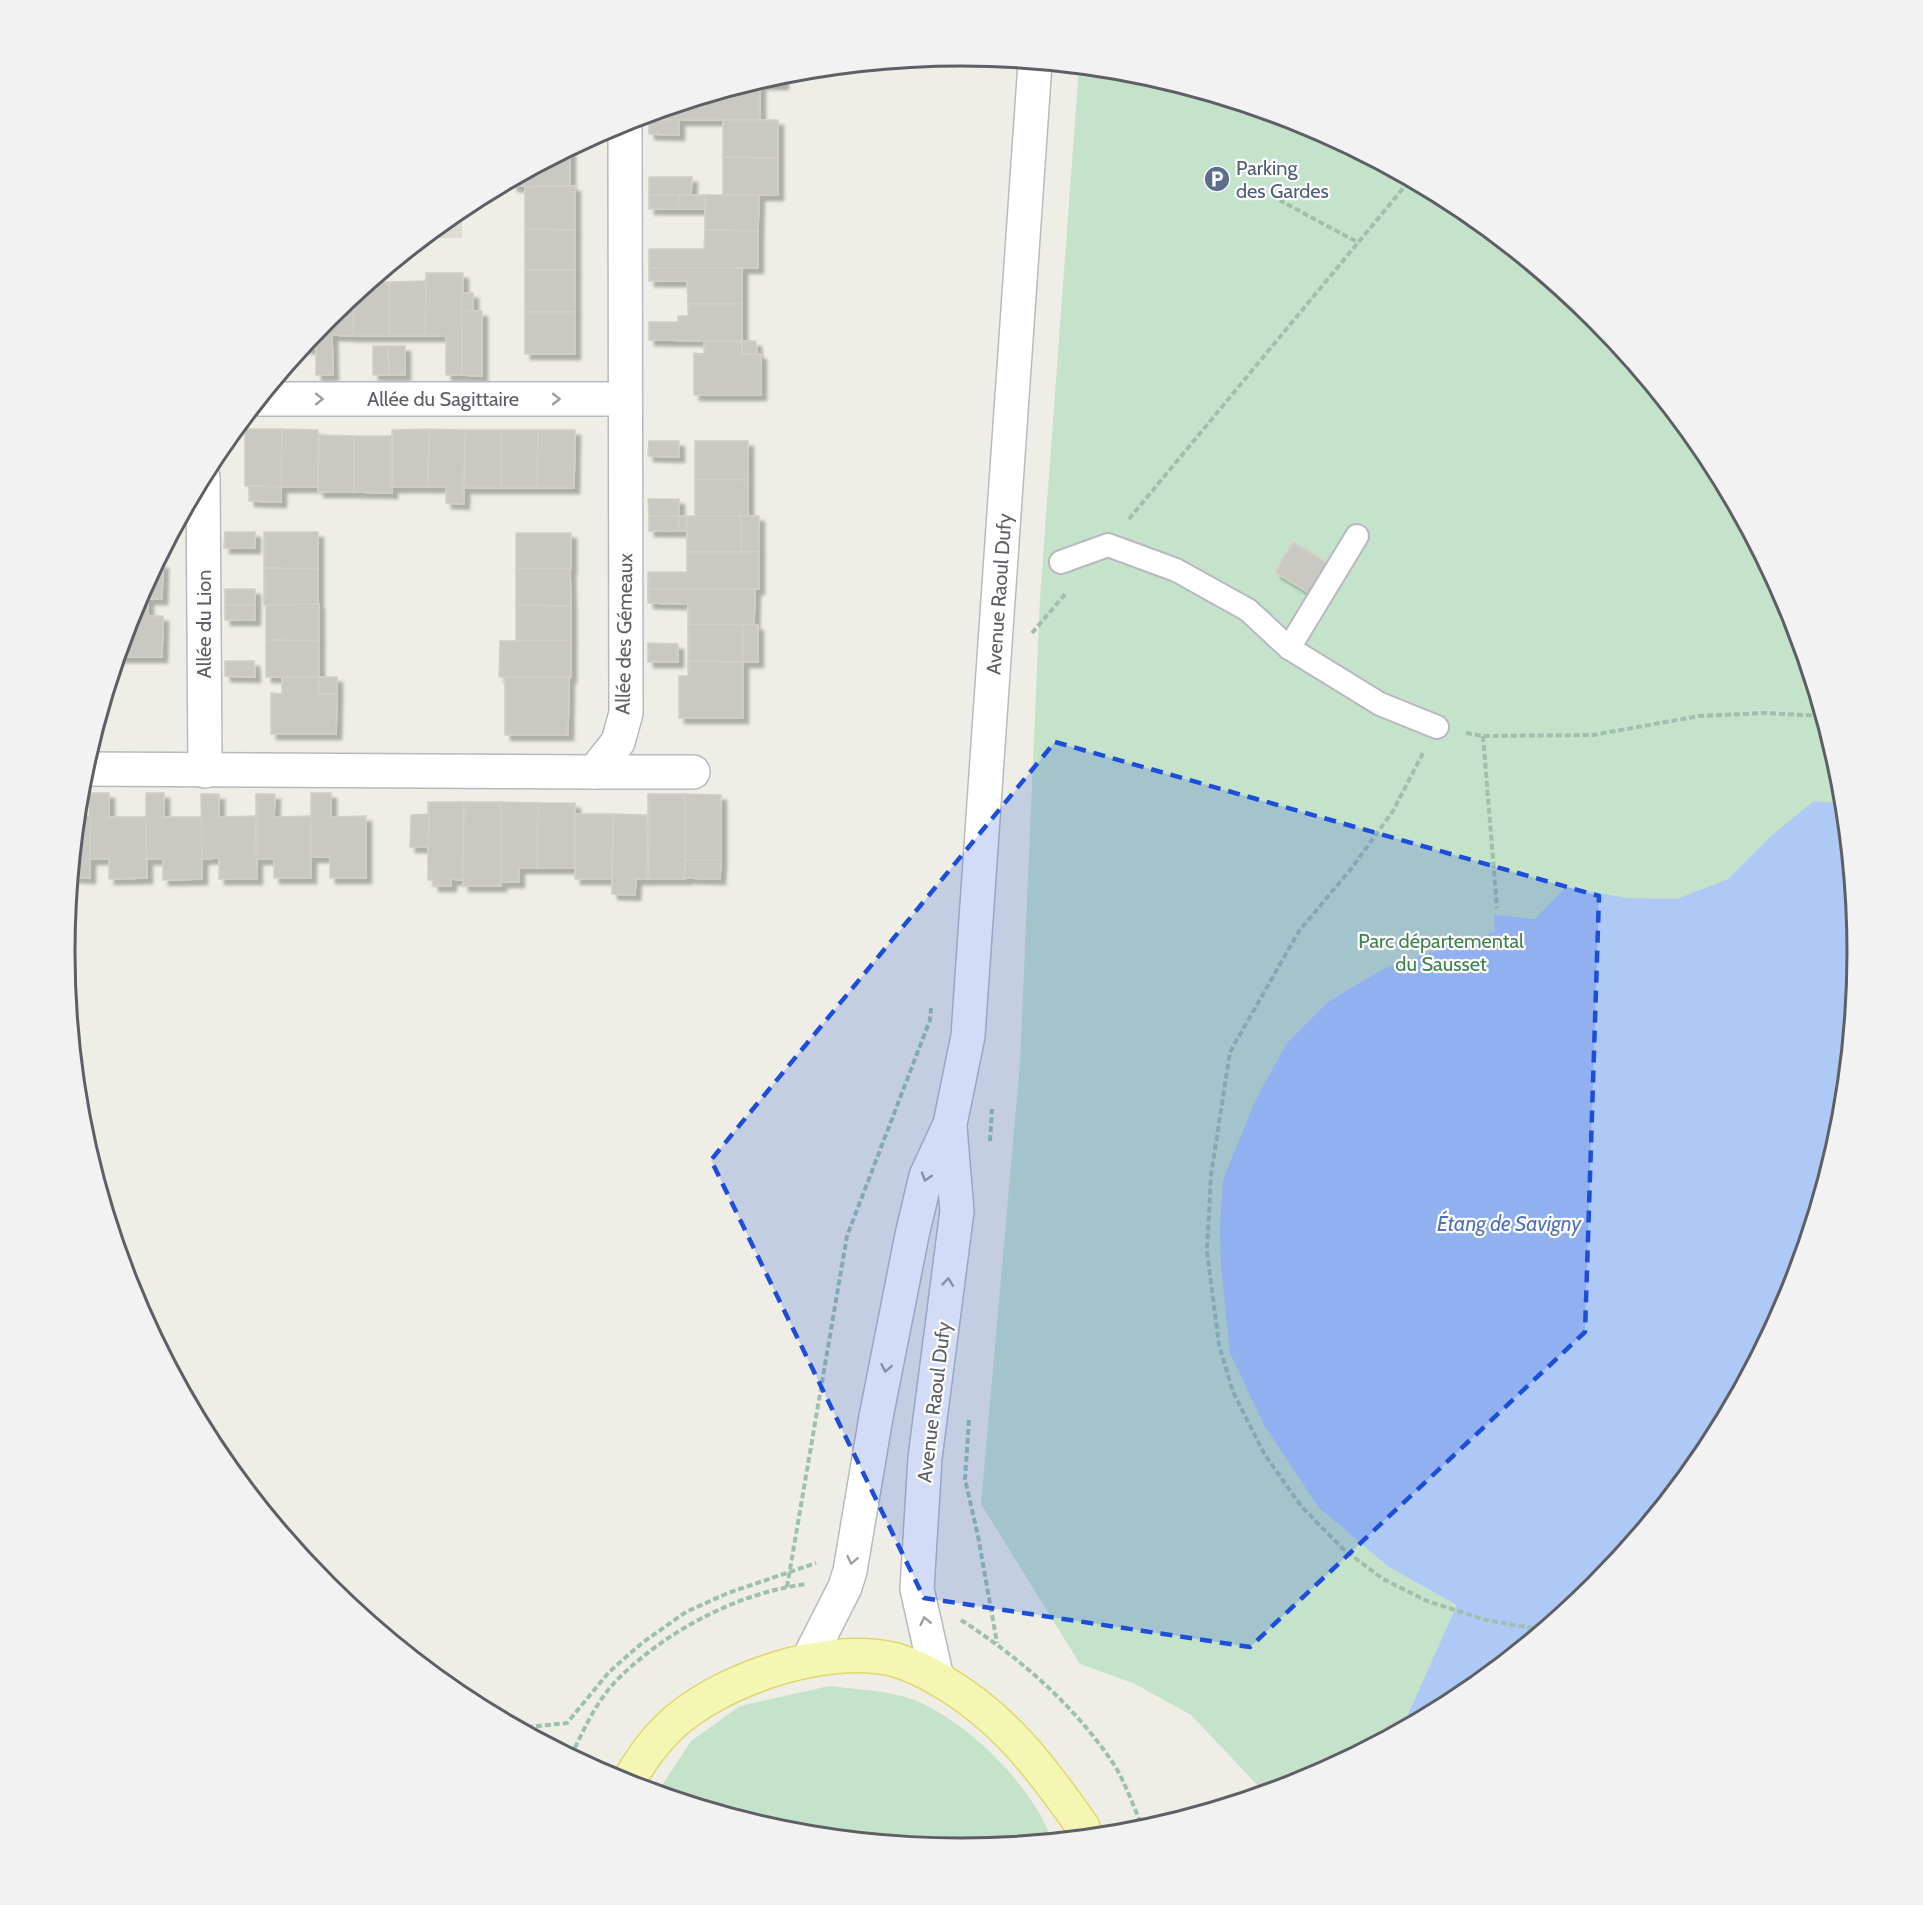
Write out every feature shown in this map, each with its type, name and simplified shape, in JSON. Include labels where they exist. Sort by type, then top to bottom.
[{"type":"main road","name":"Avenue Raoul Dufy","points":[[808,1660],[845,1587],[854,1555],[876,1417],[912,1234],[926,1176],[950,1124],[968,1036],[1035,70]]},
{"type":"main road","name":"Allée des Gémeaux","points":[[594,772],[618,742],[626,713],[625,132]]},
{"type":"main road","name":"Allée du Sagittaire","points":[[270,399],[625,399]]},
{"type":"main road","name":"Allée du Lion","points":[[203,494],[205,771]]},
{"type":"main road","points":[[94,769],[693,772]]},
{"type":"main road","name":"Avenue Raoul Dufy","points":[[937,1678],[917,1589],[925,1458],[957,1211],[950,1124]]},
{"type":"main road","points":[[632,1776],[640,1762],[668,1728],[710,1697],[758,1674],[808,1660],[864,1657],[896,1660],[937,1678],[991,1716],[1038,1763],[1084,1830]]},
{"type":"lane","points":[[1289,648],[1357,536]]},
{"type":"lane","points":[[1061,562],[1108,545],[1176,570],[1248,610],[1289,648],[1380,704],[1437,727]]},
{"type":"path","points":[[1108,545],[1406,185]]},
{"type":"path","points":[[1279,200],[1359,243]]},
{"type":"path","points":[[1030,635],[1069,590]]},
{"type":"path","points":[[1534,1628],[1486,1620],[1427,1600],[1383,1579],[1342,1548],[1301,1506],[1265,1455],[1233,1392],[1219,1345],[1207,1251],[1211,1175],[1230,1052],[1299,932],[1352,869],[1393,812],[1437,727],[1483,736],[1593,735],[1699,716],[1765,713],[1816,716]]},
{"type":"path","points":[[1483,736],[1497,908]]},
{"type":"path","points":[[787,1587],[847,1236],[930,1020],[932,996]]},
{"type":"path","points":[[990,1144],[993,1096]]},
{"type":"path","points":[[969,1419],[965,1479],[978,1536],[997,1643]]},
{"type":"path","points":[[530,1727],[567,1723],[609,1672],[642,1643],[686,1612],[789,1570],[815,1563],[823,1564]]},
{"type":"path","points":[[574,1750],[587,1723],[615,1682],[667,1639],[705,1617],[787,1587],[822,1582],[845,1587]]},
{"type":"path","points":[[922,1608],[958,1618],[997,1643],[1060,1697],[1114,1765],[1140,1821]]},
{"type":"highlighted area","points":[[1055,742],[1599,896],[1585,1332],[1250,1647],[924,1598],[711,1160]]},
{"type":"shaded area","points":[[462,220],[462,238],[437,238]]},
{"type":"green space","name":"Parc départemental du Sausset","points":[[1078,74],[1134,83],[1191,96],[1301,133],[1354,157],[1454,215],[1546,286],[1628,368],[1665,413],[1699,460],[1729,509],[1757,560],[1781,613],[1818,723],[1831,780],[1846,895],[1848,952],[1846,1010],[1831,1125],[1818,1182],[1781,1292],[1757,1345],[1729,1396],[1699,1445],[1665,1492],[1628,1537],[1546,1619],[1454,1690],[1405,1720],[1354,1748],[1301,1772],[1259,1787],[1191,1715],[1133,1683],[1080,1664],[981,1504],[1020,1063],[1040,598]]},
{"type":"green space","points":[[829,1686],[902,1696],[924,1704],[947,1717],[991,1753],[1029,1797],[1049,1834],[962,1839],[904,1837],[846,1831],[789,1822],[732,1809],[661,1786],[691,1741],[740,1706]]},
{"type":"water","name":"Étang de Savigny","points":[[1814,801],[1835,803],[1846,895],[1848,952],[1846,1010],[1831,1125],[1818,1182],[1781,1292],[1757,1345],[1699,1445],[1628,1537],[1546,1619],[1501,1656],[1454,1690],[1406,1720],[1457,1605],[1389,1567],[1319,1508],[1264,1425],[1230,1353],[1221,1267],[1220,1225],[1223,1180],[1255,1101],[1287,1043],[1329,1001],[1389,966],[1495,932],[1494,915],[1535,919],[1566,887],[1626,898],[1677,899],[1728,879],[1771,836]]},
{"type":"building","points":[[760,90],[760,120],[658,120],[732,96]]},
{"type":"building","points":[[658,120],[679,120],[679,135],[649,134],[649,123]]},
{"type":"building","points":[[723,120],[778,120],[778,158],[723,157]]},
{"type":"building","points":[[570,157],[570,186],[516,186]]},
{"type":"building","points":[[723,157],[778,158],[778,195],[723,195]]},
{"type":"building","points":[[649,177],[692,177],[691,195],[649,195]]},
{"type":"building","points":[[575,186],[575,230],[525,229],[525,187]]},
{"type":"building","points":[[649,195],[679,195],[678,209],[649,209]]},
{"type":"building","points":[[679,195],[705,195],[704,209],[678,209]]},
{"type":"building","points":[[705,195],[759,195],[758,231],[705,230]]},
{"type":"building","points":[[525,229],[575,230],[575,270],[525,270]]},
{"type":"building","points":[[705,230],[758,231],[758,268],[649,268],[649,249],[704,249]]},
{"type":"building","points":[[649,268],[742,268],[742,304],[688,304],[687,281],[649,281]]},
{"type":"building","points":[[525,270],[575,270],[575,312],[525,312]]},
{"type":"building","points":[[426,273],[463,273],[462,375],[446,375],[446,336],[425,336]]},
{"type":"building","points":[[426,281],[425,336],[389,336],[389,282]]},
{"type":"building","points":[[382,282],[389,282],[389,336],[353,336],[353,309]]},
{"type":"building","points":[[462,293],[473,293],[473,311],[462,311]]},
{"type":"building","points":[[688,304],[742,304],[742,341],[649,340],[649,322],[678,322],[678,316],[688,316]]},
{"type":"building","points":[[353,309],[353,336],[332,335],[333,375],[316,375],[316,346]]},
{"type":"building","points":[[462,311],[482,311],[482,376],[462,375]]},
{"type":"building","points":[[525,312],[575,312],[575,354],[525,354]]},
{"type":"building","points":[[704,341],[742,341],[742,354],[761,354],[761,395],[694,395],[694,353],[704,354]]},
{"type":"building","points":[[742,341],[756,341],[757,354],[742,354]]},
{"type":"building","points":[[373,346],[388,346],[389,375],[373,375]]},
{"type":"building","points":[[388,346],[405,346],[405,375],[389,375]]},
{"type":"building","points":[[246,429],[282,429],[281,487],[245,486],[245,431]]},
{"type":"building","points":[[282,429],[318,430],[318,487],[281,487]]},
{"type":"building","points":[[429,429],[428,487],[392,487],[392,430]]},
{"type":"building","points":[[429,429],[465,430],[464,504],[446,503],[446,487],[428,487]]},
{"type":"building","points":[[465,430],[501,430],[501,488],[464,488]]},
{"type":"building","points":[[501,430],[538,430],[537,488],[501,488]]},
{"type":"building","points":[[538,430],[575,430],[574,488],[537,488]]},
{"type":"building","points":[[319,435],[354,436],[354,492],[318,492]]},
{"type":"building","points":[[354,436],[392,436],[392,493],[354,492]]},
{"type":"building","points":[[649,441],[679,441],[679,457],[648,456]]},
{"type":"building","points":[[695,441],[748,441],[748,480],[695,479]]},
{"type":"building","points":[[695,479],[748,480],[748,516],[695,516]]},
{"type":"building","points":[[249,486],[281,487],[281,502],[249,501]]},
{"type":"building","points":[[648,499],[679,499],[679,516],[649,516]]},
{"type":"building","points":[[649,516],[679,516],[679,531],[649,531]]},
{"type":"building","points":[[679,516],[687,516],[687,531],[679,531]]},
{"type":"building","points":[[687,516],[741,516],[741,552],[687,552]]},
{"type":"building","points":[[741,516],[759,516],[759,552],[741,552]]},
{"type":"building","points":[[225,532],[255,532],[255,548],[224,548]]},
{"type":"building","points":[[264,532],[318,532],[318,569],[264,568]]},
{"type":"building","points":[[516,533],[571,533],[571,569],[516,569]]},
{"type":"building","points":[[1293,542],[1327,563],[1309,593],[1275,572]]},
{"type":"building","points":[[687,552],[759,552],[759,589],[648,589],[648,572],[687,572]]},
{"type":"building","points":[[163,567],[162,599],[148,599]]},
{"type":"building","points":[[264,568],[318,569],[318,605],[264,605]]},
{"type":"building","points":[[516,569],[570,569],[571,606],[516,605]]},
{"type":"building","points":[[225,589],[255,589],[255,605],[225,605]]},
{"type":"building","points":[[648,589],[755,589],[754,625],[688,625],[688,604],[648,603]]},
{"type":"building","points":[[148,600],[148,616],[163,616],[162,657],[126,657]]},
{"type":"building","points":[[319,604],[319,641],[266,640],[266,605]]},
{"type":"building","points":[[225,605],[255,605],[255,620],[225,620]]},
{"type":"building","points":[[516,605],[571,606],[571,641],[516,641]]},
{"type":"building","points":[[688,625],[743,625],[743,662],[688,661]]},
{"type":"building","points":[[743,625],[758,625],[758,662],[743,662]]},
{"type":"building","points":[[266,640],[319,641],[319,677],[266,677]]},
{"type":"building","points":[[500,641],[571,641],[571,677],[499,677]]},
{"type":"building","points":[[648,643],[678,644],[678,662],[648,662]]},
{"type":"building","points":[[225,661],[254,661],[255,677],[225,676]]},
{"type":"building","points":[[688,661],[743,662],[743,718],[679,718],[679,676],[688,676]]},
{"type":"building","points":[[282,677],[319,677],[319,694],[337,694],[336,734],[271,734],[271,693],[282,694]]},
{"type":"building","points":[[319,677],[337,677],[337,694],[319,694]]},
{"type":"building","points":[[505,677],[569,677],[568,735],[505,735]]},
{"type":"building","points":[[90,793],[109,793],[109,817],[146,817],[147,878],[109,879],[109,859],[90,859]]},
{"type":"building","points":[[146,793],[164,793],[164,817],[202,817],[202,879],[163,880],[163,859],[146,859]]},
{"type":"building","points":[[311,793],[331,793],[331,817],[366,816],[366,878],[330,878],[330,857],[311,857]]},
{"type":"building","points":[[201,794],[219,794],[219,817],[256,816],[257,879],[219,879],[219,858],[202,859]]},
{"type":"building","points":[[256,794],[275,794],[274,817],[311,816],[311,878],[274,878],[274,859],[256,859]]},
{"type":"building","points":[[648,794],[685,794],[685,879],[648,879]]},
{"type":"building","points":[[685,794],[721,795],[721,860],[685,860]]},
{"type":"building","points":[[428,802],[464,802],[463,880],[451,879],[451,886],[433,886],[433,880],[428,880]]},
{"type":"building","points":[[464,802],[501,802],[501,886],[463,886]]},
{"type":"building","points":[[501,802],[538,803],[537,868],[519,868],[519,882],[501,882]]},
{"type":"building","points":[[538,803],[575,803],[575,868],[537,868]]},
{"type":"building","points":[[429,814],[428,847],[410,847],[411,815]]},
{"type":"building","points":[[575,814],[613,814],[612,879],[575,879]]},
{"type":"building","points":[[613,814],[647,815],[648,879],[636,879],[635,895],[612,894]]},
{"type":"building","points":[[86,816],[90,816],[90,878],[79,877]]},
{"type":"building","points":[[685,860],[721,860],[720,879],[684,878]]},
{"type":"place","name":"Parking des Gardes","points":[[1217,179]]}]
